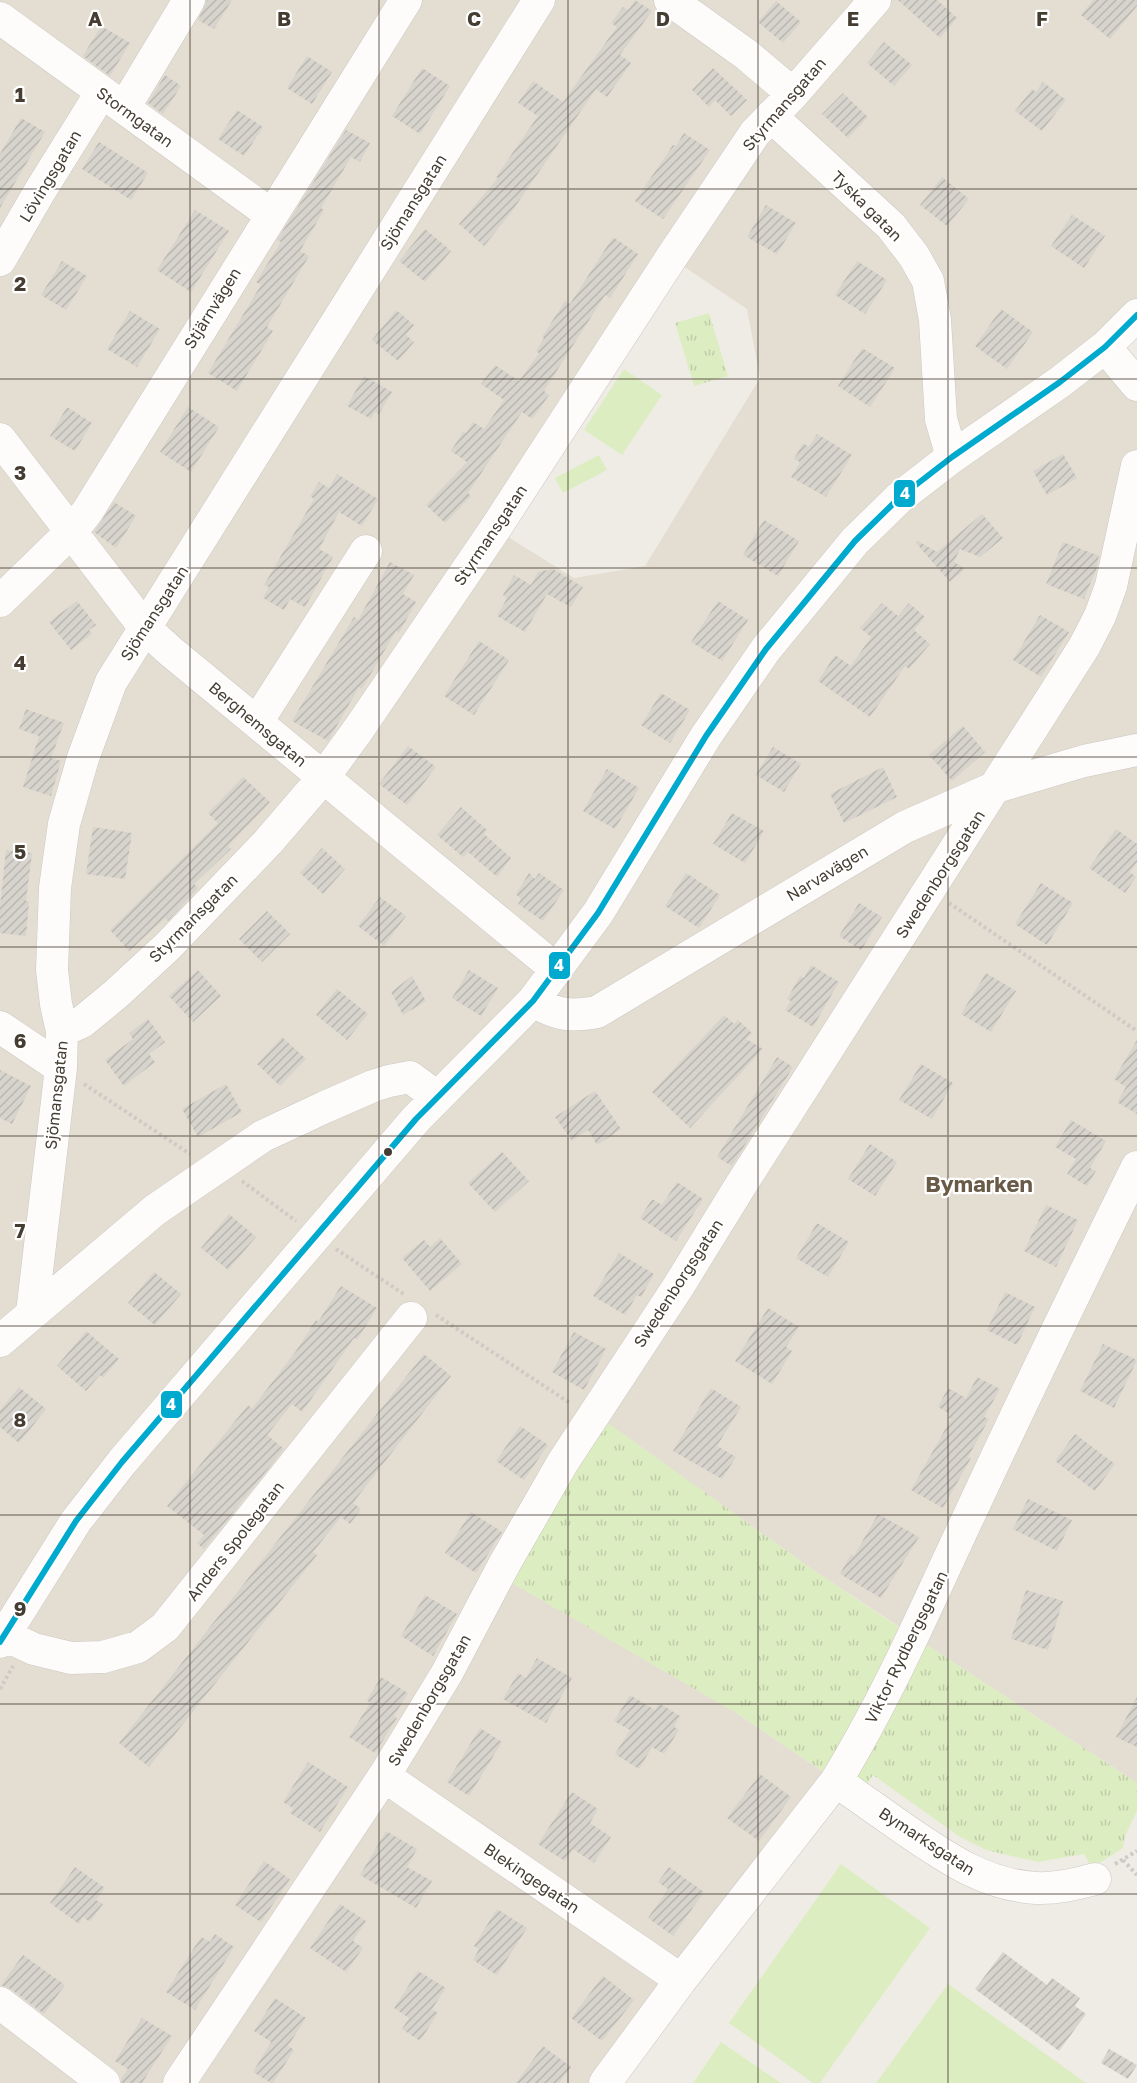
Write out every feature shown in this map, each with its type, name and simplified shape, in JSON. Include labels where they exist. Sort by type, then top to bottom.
[{"type":"street","name":"Lövingsgatan","points":[[0,260],[40,191],[189,0]]},
{"type":"street","name":"Stjärnvägen","points":[[0,601],[72,531],[87,512],[270,214],[406,0]]},
{"type":"street","name":"Sjömansgatan","points":[[32,1313],[61,1068],[62,1031],[52,970],[55,888],[64,824],[83,758],[111,682],[539,0]]},
{"type":"street","points":[[670,0],[747,55],[793,94]]},
{"type":"street","name":"Styrmansgatan","points":[[62,1031],[82,1022],[167,947],[268,842],[323,777],[358,730],[495,529],[670,258],[755,134],[793,94],[874,0]]},
{"type":"street","name":"Stormgatan","points":[[0,18],[270,214]]},
{"type":"street","name":"Tyska gatan","points":[[771,116],[891,226],[915,256],[928,281],[936,320],[941,419],[952,456]]},
{"type":"street","points":[[2,1638],[76,1521],[122,1462],[322,1247],[388,1152],[437,1097],[533,1001],[598,913],[706,736],[766,649],[855,541],[899,498],[952,456],[1060,382],[1105,347],[1137,315]]},
{"type":"street","points":[[1105,347],[1137,385]]},
{"type":"street","name":"Berghemsgatan","points":[[0,439],[145,628],[556,970]]},
{"type":"street","name":"Swedenborgsgatan","points":[[179,2083],[384,1776],[447,1673],[505,1563],[563,1462],[678,1287],[1084,647],[1112,586],[1137,466]]},
{"type":"street","points":[[257,722],[366,551]]},
{"type":"street","name":"Narvavägen","points":[[533,1001],[553,1011],[574,1016],[597,1012],[906,827],[996,787],[1084,761],[1137,750]]},
{"type":"street","points":[[0,1027],[61,1068]]},
{"type":"street","points":[[0,1341],[155,1210],[263,1136],[389,1081],[410,1077],[437,1097]]},
{"type":"street","name":"Viktor Rydbergsgatan","points":[[605,2083],[681,1980],[836,1781],[877,1709],[918,1627],[976,1500],[1137,1167]]},
{"type":"street","name":"Anders Spolegatan","points":[[2,1638],[71,1658],[103,1657],[138,1647],[165,1627],[417,1309]]},
{"type":"street","name":"Blekingegatan","points":[[384,1776],[681,1980]]},
{"type":"street","name":"Bymarksgatan","points":[[836,1781],[946,1858],[974,1874],[1004,1884],[1038,1888],[1068,1886],[1095,1879]]},
{"type":"street","points":[[0,2003],[104,2083]]},
{"type":"path","points":[[929,889],[1137,1031]]},
{"type":"path","points":[[61,1068],[227,1179],[235,1176],[302,1226],[295,1234],[322,1247],[417,1309],[592,1417]]},
{"type":"path","points":[[1123,1860],[1137,1875]]},
{"type":"shaded area","points":[[0,0],[1137,0],[1137,315],[1105,347],[1137,385],[1137,1783],[816,1572],[605,1422],[738,1714],[825,1773],[596,2083],[0,2083]],"holes":[[[671,258],[747,309],[760,378],[645,566],[574,578],[495,529]]]},
{"type":"green space","points":[[709,313],[728,376],[694,386],[675,323]]},
{"type":"green space","points":[[624,369],[662,395],[622,455],[584,430]]},
{"type":"green space","points":[[599,455],[607,470],[563,493],[555,478]]},
{"type":"green space","points":[[605,1421],[816,1572],[903,1630],[825,1773],[738,1714],[510,1582]]},
{"type":"green space","points":[[921,1641],[1137,1783],[1137,1811],[1125,1836],[1123,1848],[1092,1868],[1084,1854],[1038,1862],[986,1850],[960,1837],[873,1775],[863,1790],[856,1783],[853,1768]]},
{"type":"green space","points":[[841,1864],[930,1928],[820,2083],[813,2083],[729,2023]]},
{"type":"green space","points":[[948,1984],[1086,2083],[876,2083]]},
{"type":"green space","points":[[721,2042],[781,2083],[693,2083]]},
{"type":"building","points":[[207,0],[232,0],[214,29],[198,20]]},
{"type":"building","points":[[635,0],[652,11],[620,55],[631,63],[607,97],[596,89],[510,214],[484,246],[459,224],[498,178],[496,177],[538,116],[518,103],[533,81],[563,102],[617,27],[611,23],[623,7],[628,10]]},
{"type":"building","points":[[898,0],[937,0],[957,18],[940,38]]},
{"type":"building","points":[[1093,0],[1137,0],[1137,6],[1110,39],[1081,15]]},
{"type":"building","points":[[776,1],[801,22],[783,43],[758,22]]},
{"type":"building","points":[[101,26],[130,43],[110,76],[83,56]]},
{"type":"building","points":[[884,42],[912,65],[894,86],[867,63]]},
{"type":"building","points":[[307,56],[332,72],[312,104],[287,88]]},
{"type":"building","points":[[422,68],[450,86],[420,134],[392,116]]},
{"type":"building","points":[[713,68],[747,100],[731,116],[715,100],[709,107],[692,90]]},
{"type":"building","points":[[165,75],[181,86],[163,114],[148,103]]},
{"type":"building","points":[[1043,82],[1066,100],[1042,131],[1015,111],[1032,89],[1036,92]]},
{"type":"building","points":[[843,93],[868,117],[848,138],[822,114]]},
{"type":"building","points":[[237,110],[263,127],[244,156],[218,139]]},
{"type":"building","points":[[21,118],[45,132],[0,208],[0,154]]},
{"type":"building","points":[[346,130],[370,143],[360,162],[351,157],[321,208],[324,210],[300,251],[309,256],[267,327],[273,331],[237,391],[208,373],[261,285],[256,282],[281,242],[277,240]]},
{"type":"building","points":[[684,133],[710,150],[663,219],[635,201],[673,145],[676,146]]},
{"type":"building","points":[[99,142],[148,173],[131,200],[82,169]]},
{"type":"building","points":[[942,177],[969,199],[947,226],[920,205]]},
{"type":"building","points":[[766,205],[796,223],[777,254],[747,237]]},
{"type":"building","points":[[195,210],[229,231],[191,292],[157,270]]},
{"type":"building","points":[[1072,215],[1105,236],[1084,268],[1051,246]]},
{"type":"building","points":[[425,229],[451,251],[425,282],[399,261]]},
{"type":"building","points":[[613,237],[638,254],[610,298],[605,295],[544,391],[549,395],[539,410],[532,419],[522,412],[468,493],[471,496],[445,523],[426,505],[467,462],[451,451],[463,432],[466,433],[473,422],[484,429],[504,400],[481,384],[495,365],[519,381],[539,353],[536,351],[544,338],[542,337],[565,301],[570,304]]},
{"type":"building","points":[[62,261],[87,276],[66,310],[41,295]]},
{"type":"building","points":[[857,261],[887,280],[865,314],[835,295]]},
{"type":"building","points":[[1001,309],[1033,332],[1007,369],[975,346]]},
{"type":"building","points":[[396,310],[414,325],[406,335],[414,342],[398,361],[372,340]]},
{"type":"building","points":[[130,311],[160,329],[137,367],[107,349]]},
{"type":"building","points":[[862,348],[895,368],[870,407],[838,386]]},
{"type":"building","points":[[364,376],[392,392],[379,414],[375,412],[371,419],[347,406]]},
{"type":"building","points":[[67,407],[92,423],[75,451],[50,436]]},
{"type":"building","points":[[188,407],[219,427],[191,472],[160,452]]},
{"type":"building","points":[[817,434],[852,455],[826,497],[791,477],[800,462],[794,459],[803,443],[809,447]]},
{"type":"building","points":[[1063,454],[1077,478],[1047,495],[1033,471]]},
{"type":"building","points":[[337,474],[378,499],[362,526],[339,512],[319,549],[333,557],[305,607],[290,599],[284,610],[263,598],[269,587],[264,585],[314,499],[310,496],[319,482],[329,488]]},
{"type":"building","points":[[114,502],[136,516],[116,548],[94,532]]},
{"type":"building","points":[[982,514],[1003,538],[980,557],[960,549],[954,562],[965,569],[950,582],[916,543],[918,541],[937,552]]},
{"type":"building","points":[[764,520],[799,541],[778,576],[743,555]]},
{"type":"building","points":[[1063,542],[1099,556],[1084,599],[1046,584]]},
{"type":"building","points":[[390,562],[414,575],[403,594],[416,602],[399,633],[396,631],[362,689],[359,687],[328,741],[292,721],[354,617],[358,620]]},
{"type":"building","points":[[553,569],[583,587],[571,607],[547,594],[525,632],[497,616],[507,598],[503,595],[514,575],[531,585],[538,572]]},
{"type":"building","points":[[77,601],[96,625],[89,630],[92,634],[71,650],[49,622]]},
{"type":"building","points":[[718,601],[748,620],[722,661],[691,642]]},
{"type":"building","points":[[882,603],[898,616],[909,603],[925,617],[914,630],[930,644],[909,669],[905,666],[870,717],[818,681],[835,655],[851,666],[871,637],[860,628]]},
{"type":"building","points":[[1040,615],[1069,632],[1041,677],[1013,660]]},
{"type":"building","points":[[479,641],[509,660],[474,715],[444,696]]},
{"type":"building","points":[[661,693],[690,710],[670,743],[641,725]]},
{"type":"building","points":[[26,709],[64,723],[51,758],[61,761],[51,796],[23,787],[39,736],[19,729]]},
{"type":"building","points":[[963,726],[985,752],[952,781],[929,755]]},
{"type":"building","points":[[408,746],[436,767],[407,805],[379,784]]},
{"type":"building","points":[[773,747],[801,764],[784,792],[756,775]]},
{"type":"building","points":[[883,767],[897,797],[844,823],[830,794]]},
{"type":"building","points":[[607,769],[639,788],[615,829],[583,811]]},
{"type":"building","points":[[243,777],[270,802],[228,846],[231,849],[194,884],[198,888],[168,921],[165,918],[129,951],[110,930],[218,823],[208,813]]},
{"type":"building","points":[[461,807],[487,830],[484,834],[511,858],[497,877],[468,852],[463,857],[437,835]]},
{"type":"building","points":[[732,813],[764,831],[745,863],[713,844]]},
{"type":"building","points":[[93,827],[132,833],[125,879],[86,874]]},
{"type":"building","points":[[1116,829],[1137,844],[1137,862],[1130,872],[1136,877],[1125,893],[1089,868]]},
{"type":"building","points":[[322,848],[345,869],[323,894],[300,873]]},
{"type":"building","points":[[6,850],[32,853],[26,901],[29,902],[26,936],[0,933],[0,906]]},
{"type":"building","points":[[529,873],[535,879],[539,873],[564,890],[543,921],[518,904],[521,899],[516,894]]},
{"type":"building","points":[[686,873],[720,895],[699,928],[665,906]]},
{"type":"building","points":[[1041,883],[1073,903],[1047,945],[1015,924]]},
{"type":"building","points":[[380,897],[406,916],[384,946],[358,926]]},
{"type":"building","points":[[859,903],[882,917],[861,950],[839,936]]},
{"type":"building","points":[[267,911],[290,934],[262,962],[239,939]]},
{"type":"building","points":[[811,965],[839,982],[813,1027],[785,1010],[791,1001],[787,999],[800,976],[804,978]]},
{"type":"building","points":[[198,970],[221,996],[193,1022],[169,996]]},
{"type":"building","points":[[469,970],[498,988],[481,1016],[452,998]]},
{"type":"building","points":[[986,973],[1016,991],[991,1032],[961,1014]]},
{"type":"building","points":[[412,976],[426,1001],[403,1015],[391,992]]},
{"type":"building","points":[[337,989],[368,1014],[347,1040],[316,1015]]},
{"type":"building","points":[[724,1015],[734,1024],[738,1020],[752,1033],[746,1039],[763,1049],[690,1128],[652,1092]]},
{"type":"building","points":[[148,1019],[165,1042],[149,1054],[155,1062],[124,1086],[105,1060],[133,1039],[129,1033]]},
{"type":"building","points":[[282,1037],[306,1059],[280,1086],[257,1064]]},
{"type":"building","points":[[1137,1040],[1137,1114],[1117,1102],[1126,1087],[1114,1079]]},
{"type":"building","points":[[777,1057],[793,1067],[732,1166],[717,1157]]},
{"type":"building","points":[[921,1064],[953,1083],[932,1119],[899,1100]]},
{"type":"building","points":[[0,1070],[31,1086],[12,1124],[0,1118]]},
{"type":"building","points":[[226,1084],[242,1112],[198,1137],[182,1109]]},
{"type":"building","points":[[595,1091],[621,1129],[597,1145],[588,1130],[572,1141],[555,1117]]},
{"type":"building","points":[[1071,1120],[1106,1141],[1090,1168],[1096,1171],[1087,1186],[1067,1174],[1076,1159],[1055,1147]]},
{"type":"building","points":[[870,1144],[897,1162],[875,1196],[848,1179]]},
{"type":"building","points":[[502,1152],[529,1181],[495,1212],[468,1183]]},
{"type":"building","points":[[677,1182],[703,1199],[676,1241],[640,1218],[652,1199],[662,1205]]},
{"type":"building","points":[[1046,1205],[1078,1220],[1056,1267],[1024,1251]]},
{"type":"building","points":[[229,1214],[256,1237],[228,1270],[201,1248]]},
{"type":"building","points":[[817,1223],[849,1242],[828,1277],[796,1258]]},
{"type":"building","points":[[440,1238],[462,1264],[430,1291],[402,1258],[424,1240],[430,1247]]},
{"type":"building","points":[[619,1253],[654,1274],[641,1297],[637,1295],[625,1315],[593,1296]]},
{"type":"building","points":[[154,1272],[181,1294],[155,1325],[128,1303]]},
{"type":"building","points":[[341,1286],[377,1308],[357,1340],[354,1338],[302,1412],[292,1404],[267,1435],[284,1449],[204,1549],[197,1543],[204,1535],[167,1506],[248,1405],[252,1409],[296,1351],[316,1320],[318,1322]]},
{"type":"building","points":[[1005,1292],[1035,1307],[1017,1345],[987,1330]]},
{"type":"building","points":[[768,1308],[799,1327],[786,1347],[792,1351],[772,1384],[735,1361]]},
{"type":"building","points":[[86,1331],[119,1359],[103,1378],[100,1375],[86,1391],[57,1366]]},
{"type":"building","points":[[574,1332],[606,1349],[584,1390],[552,1372]]},
{"type":"building","points":[[1103,1344],[1137,1360],[1114,1408],[1080,1391]]},
{"type":"building","points":[[424,1354],[451,1376],[353,1503],[361,1509],[350,1524],[341,1517],[313,1552],[317,1555],[149,1767],[119,1743]]},
{"type":"building","points":[[977,1377],[1000,1389],[984,1417],[989,1419],[968,1457],[971,1458],[943,1508],[911,1490],[951,1419],[948,1418],[950,1414],[938,1407],[948,1388],[966,1398]]},
{"type":"building","points":[[19,1387],[46,1409],[19,1443],[0,1427],[0,1410]]},
{"type":"building","points":[[711,1388],[741,1407],[717,1446],[736,1457],[722,1479],[673,1451]]},
{"type":"building","points":[[520,1426],[548,1445],[524,1480],[496,1461]]},
{"type":"building","points":[[1075,1434],[1115,1464],[1095,1491],[1055,1461]]},
{"type":"building","points":[[1028,1499],[1072,1520],[1057,1551],[1013,1529]]},
{"type":"building","points":[[471,1512],[502,1532],[476,1573],[445,1553]]},
{"type":"building","points":[[878,1514],[919,1537],[881,1598],[840,1574],[851,1554],[854,1556]]},
{"type":"building","points":[[1026,1590],[1063,1601],[1048,1650],[1011,1639]]},
{"type":"building","points":[[425,1595],[457,1614],[433,1656],[401,1636]]},
{"type":"building","points":[[537,1658],[572,1678],[546,1723],[503,1699],[518,1673],[526,1678]]},
{"type":"building","points":[[381,1677],[408,1693],[394,1716],[397,1718],[375,1753],[349,1737],[370,1703],[367,1700]]},
{"type":"building","points":[[630,1695],[655,1710],[659,1703],[680,1716],[674,1727],[679,1730],[664,1754],[652,1747],[639,1769],[615,1754],[630,1730],[614,1721]]},
{"type":"building","points":[[1137,1697],[1137,1747],[1116,1737]]},
{"type":"building","points":[[480,1728],[502,1742],[469,1796],[447,1782]]},
{"type":"building","points":[[308,1762],[348,1787],[320,1832],[290,1813],[293,1808],[283,1802]]},
{"type":"building","points":[[760,1774],[791,1797],[759,1841],[727,1818]]},
{"type":"building","points":[[572,1792],[598,1809],[590,1823],[611,1837],[594,1863],[573,1849],[565,1861],[538,1844]]},
{"type":"building","points":[[386,1831],[417,1849],[407,1867],[432,1881],[416,1908],[360,1875]]},
{"type":"building","points":[[264,1861],[290,1879],[261,1922],[235,1905]]},
{"type":"building","points":[[75,1867],[105,1888],[96,1900],[103,1904],[90,1922],[83,1917],[79,1924],[50,1903]]},
{"type":"building","points":[[669,1867],[704,1892],[673,1936],[648,1918],[668,1889],[658,1882]]},
{"type":"building","points":[[340,1904],[366,1921],[353,1941],[363,1948],[346,1972],[310,1948]]},
{"type":"building","points":[[497,1909],[527,1928],[497,1975],[473,1960],[479,1949],[474,1946]]},
{"type":"building","points":[[215,1934],[234,1947],[195,2010],[166,1992],[201,1937],[210,1942]]},
{"type":"building","points":[[1003,1952],[1047,1985],[1052,1978],[1080,1998],[1075,2006],[1086,2014],[1059,2051],[975,1989]]},
{"type":"building","points":[[23,1955],[65,1985],[44,2014],[11,1989],[1,1985]]},
{"type":"building","points":[[418,1971],[446,1988],[432,2009],[438,2013],[420,2041],[402,2029],[409,2018],[394,2008]]},
{"type":"building","points":[[603,1976],[634,2000],[602,2041],[571,2018]]},
{"type":"building","points":[[275,1998],[306,2018],[288,2046],[294,2050],[271,2083],[253,2072],[271,2042],[254,2031]]},
{"type":"building","points":[[142,2018],[172,2036],[142,2083],[122,2083],[121,2079],[128,2069],[115,2061]]},
{"type":"building","points":[[543,2046],[571,2067],[559,2083],[516,2083]]},
{"type":"building","points":[[1109,2049],[1137,2065],[1128,2079],[1101,2063]]},
{"type":"transit line","name":"4","points":[[0,1642],[76,1521],[122,1462],[416,1119],[533,1001],[598,913],[706,736],[766,649],[855,541],[899,498],[952,457],[1060,382],[1105,347],[1137,315]]},
{"type":"district","name":"Bymarken","points":[[979,1183]]}]
